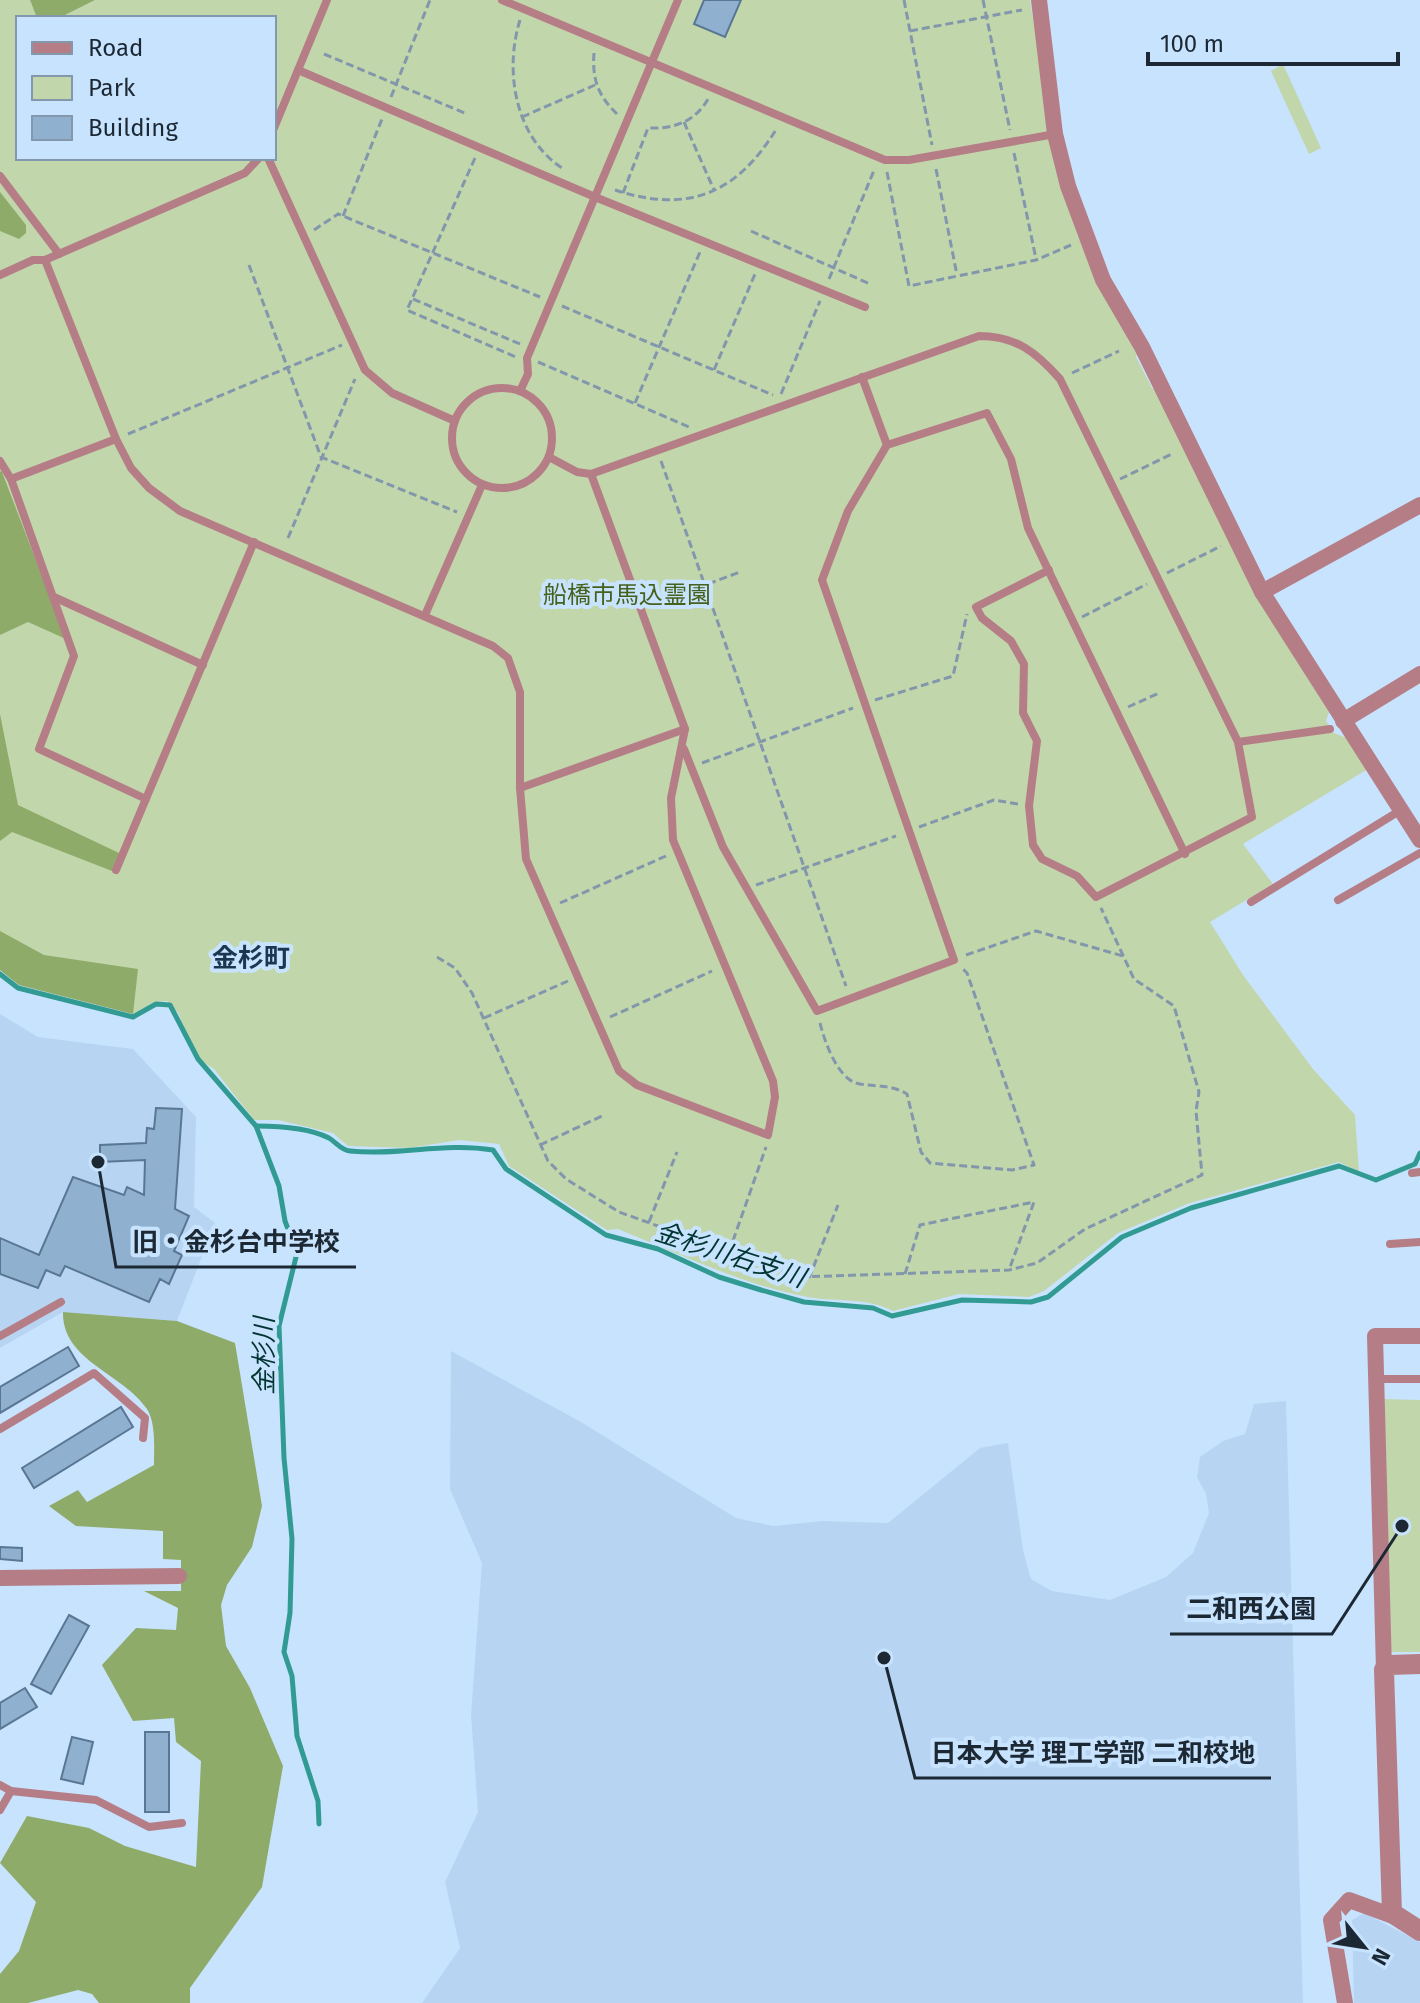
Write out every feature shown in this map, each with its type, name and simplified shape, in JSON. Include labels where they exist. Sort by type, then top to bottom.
[{"type":"street","points":[[1032,4],[1055,134],[1068,186],[1103,280],[1142,347],[1262,592],[1337,725],[1420,840]]},
{"type":"street","points":[[1262,592],[1420,505]]},
{"type":"street","points":[[1337,725],[1420,674]]},
{"type":"street","points":[[1393,1916],[1375,1336],[1420,1336]]},
{"type":"street","points":[[0,1578],[179,1576]]},
{"type":"street","points":[[1384,1670],[1394,1664],[1420,1664]]},
{"type":"street","points":[[1345,2003],[1331,1920],[1349,1900],[1393,1916],[1420,1931]]},
{"type":"lane","points":[[276,123],[327,0]]},
{"type":"lane","points":[[502,0],[523,6],[885,160],[934,156],[1055,134]]},
{"type":"lane","points":[[520,391],[528,374],[527,359],[531,348],[678,0]]},
{"type":"lane","points":[[298,70],[595,197],[865,307]]},
{"type":"lane","points":[[0,275],[33,260],[45,260],[245,173],[257,160]]},
{"type":"lane","points":[[269,160],[361,365],[371,379],[392,393],[455,421]]},
{"type":"lane","points":[[0,176],[59,254]]},
{"type":"lane","points":[[45,260],[116,439],[131,468],[164,500],[493,646],[508,658],[520,692],[520,788],[526,859],[576,977],[625,1078],[768,1135],[775,1097],[773,1081],[673,840],[671,798],[684,748],[685,729],[591,474]]},
{"type":"lane","points":[[549,457],[577,472],[591,474],[979,336],[1001,336],[1037,354],[1060,379],[1238,742],[1252,817],[1096,897],[1077,876],[1042,859],[1036,851],[1029,806],[1038,754],[1037,741],[1023,713],[1024,664],[1011,641],[982,618],[976,607],[1049,570]]},
{"type":"lane","points":[[862,377],[887,445]]},
{"type":"lane","points":[[488,390],[520,391],[537,402],[548,418],[552,437],[549,457],[538,474],[521,485],[502,489],[482,485],[460,465],[452,436],[455,421],[463,407],[488,390]]},
{"type":"lane","points":[[684,748],[723,847],[817,1011],[954,960],[822,580],[848,511],[887,445],[987,413],[1011,459],[1028,528],[1185,854]]},
{"type":"lane","points":[[11,479],[116,439]]},
{"type":"lane","points":[[0,461],[11,479],[74,656],[39,749],[146,799]]},
{"type":"lane","points":[[425,615],[482,485]]},
{"type":"lane","points":[[116,870],[254,542]]},
{"type":"lane","points":[[54,597],[203,665]]},
{"type":"lane","points":[[1238,742],[1337,725]]},
{"type":"lane","points":[[520,788],[685,729]]},
{"type":"lane","points":[[1251,902],[1401,810]]},
{"type":"lane","points":[[1338,900],[1420,853]]},
{"type":"lane","points":[[1390,1244],[1420,1242]]},
{"type":"lane","points":[[0,1336],[61,1302]]},
{"type":"lane","points":[[0,1429],[94,1373],[145,1418],[143,1438]]},
{"type":"lane","points":[[1376,1379],[1420,1379]]},
{"type":"lane","points":[[0,1785],[11,1791],[96,1800],[149,1827],[182,1823]]},
{"type":"lane","points":[[0,1810],[11,1791]]},
{"type":"path","points":[[904,0],[957,276]]},
{"type":"path","points":[[910,31],[1032,4]]},
{"type":"path","points":[[523,6],[518,26],[515,98],[522,117],[544,154],[569,173]]},
{"type":"path","points":[[596,38],[595,85],[617,114],[622,100]]},
{"type":"path","points":[[324,54],[467,114]]},
{"type":"path","points":[[522,117],[595,85]]},
{"type":"path","points":[[623,193],[648,128],[684,122],[703,106],[713,88]]},
{"type":"path","points":[[600,185],[653,202],[672,202],[714,190],[753,162],[783,118]]},
{"type":"path","points":[[684,122],[714,190]]},
{"type":"path","points":[[480,148],[407,310],[705,433]]},
{"type":"path","points":[[885,160],[909,286],[1036,260],[1072,245]]},
{"type":"path","points":[[751,231],[870,284]]},
{"type":"path","points":[[635,403],[705,242]]},
{"type":"path","points":[[714,370],[759,264]]},
{"type":"path","points":[[249,265],[321,457],[468,517]]},
{"type":"path","points":[[413,299],[531,348]]},
{"type":"path","points":[[116,439],[349,342]]},
{"type":"path","points":[[1060,379],[1119,351]]},
{"type":"path","points":[[288,538],[361,365]]},
{"type":"path","points":[[657,450],[851,999]]},
{"type":"path","points":[[1111,484],[1174,453]]},
{"type":"path","points":[[1073,621],[1116,602],[1221,546]]},
{"type":"path","points":[[641,609],[740,572]]},
{"type":"path","points":[[691,767],[865,704],[953,676],[968,612]]},
{"type":"path","points":[[1117,712],[1159,693]]},
{"type":"path","points":[[746,888],[994,800],[1029,806]]},
{"type":"path","points":[[546,909],[666,856]]},
{"type":"path","points":[[437,957],[455,968],[465,979],[548,1161],[566,1179],[619,1212],[809,1278],[1009,1270],[1037,1263],[1085,1229],[1202,1175],[1196,1111],[1199,1092],[1174,1006],[1168,998],[1140,985],[1096,897]]},
{"type":"path","points":[[817,1011],[824,1038],[846,1076],[856,1083],[890,1085],[907,1094],[921,1152],[930,1163],[1012,1170],[1034,1165],[967,973],[954,960],[1036,931],[1123,956]]},
{"type":"path","points":[[597,1022],[716,970]]},
{"type":"path","points":[[484,1018],[576,977]]},
{"type":"path","points":[[540,1145],[604,1115]]},
{"type":"path","points":[[729,1252],[765,1156],[768,1135]]},
{"type":"path","points":[[649,1222],[677,1152]]},
{"type":"path","points":[[905,1274],[920,1225],[1034,1202],[1009,1270]]},
{"type":"path","points":[[809,1278],[838,1205]]},
{"type":"shaded area","points":[[0,1014],[38,1037],[133,1049],[196,1117],[194,1207],[215,1223],[177,1321],[63,1312],[0,1348]]},
{"type":"shaded area","points":[[451,1351],[581,1422],[736,1518],[773,1526],[822,1521],[888,1523],[980,1448],[1008,1443],[1023,1550],[1031,1579],[1052,1591],[1110,1600],[1166,1577],[1193,1553],[1209,1513],[1206,1494],[1197,1477],[1200,1457],[1223,1441],[1245,1434],[1254,1404],[1286,1401],[1303,2003],[422,2003],[460,1948],[445,1882],[478,1812],[471,1715],[482,1563],[450,1489]]},
{"type":"shaded area","points":[[1364,1913],[1420,1942],[1420,2003],[1354,2003],[1352,1920]]},
{"type":"green space","name":"船橋市馬込霊園","points":[[0,0],[30,0],[36,16],[16,16],[16,160],[276,160],[276,16],[63,16],[95,0],[1030,0],[1034,25],[1039,28],[1077,234],[1139,348],[1136,357],[1152,388],[1161,392],[1256,596],[1329,712],[1326,721],[1334,733],[1349,739],[1368,769],[1243,844],[1273,884],[1210,922],[1243,975],[1313,1069],[1355,1115],[1359,1172],[1339,1162],[1190,1203],[1118,1233],[1044,1291],[1029,1297],[959,1294],[893,1311],[871,1303],[815,1298],[779,1290],[709,1267],[618,1229],[607,1230],[509,1166],[499,1144],[459,1140],[409,1148],[348,1146],[333,1133],[278,1120],[254,1120],[214,1069],[203,1062],[187,1040],[179,1014],[167,1001],[154,1002],[133,1014],[19,985],[0,970]]},
{"type":"green space","points":[[30,0],[95,0],[63,16],[36,16]]},
{"type":"green space","points":[[1283,64],[1321,148],[1309,154],[1271,71]]},
{"type":"green space","points":[[0,192],[26,225],[26,233],[19,239],[0,231]]},
{"type":"green space","points":[[0,471],[66,639],[28,622],[0,635]]},
{"type":"green space","points":[[0,714],[18,805],[119,853],[112,871],[12,832],[0,841]]},
{"type":"green space","points":[[0,931],[44,955],[138,969],[133,1014],[19,985],[0,970]]},
{"type":"green space","points":[[63,1312],[177,1321],[235,1343],[262,1506],[252,1547],[227,1585],[221,1605],[226,1646],[250,1688],[283,1766],[262,1887],[190,1988],[190,2003],[99,2003],[92,1994],[78,1990],[28,2003],[0,2003],[0,1974],[19,1951],[36,1902],[0,1863],[27,1816],[89,1828],[125,1846],[196,1867],[201,1761],[176,1742],[174,1718],[133,1721],[102,1665],[136,1628],[176,1630],[178,1608],[144,1591],[181,1591],[181,1560],[163,1559],[163,1531],[76,1526],[49,1506],[78,1490],[87,1502],[154,1465],[152,1421],[147,1409],[136,1397],[72,1343],[65,1329]]},
{"type":"green space","points":[[1382,1399],[1420,1400],[1420,1652],[1387,1652]]},
{"type":"building","points":[[704,0],[741,0],[725,37],[694,24]]},
{"type":"building","points":[[156,1108],[182,1109],[175,1209],[189,1216],[174,1251],[182,1255],[169,1284],[160,1279],[149,1302],[65,1266],[60,1276],[46,1270],[38,1288],[0,1274],[0,1238],[39,1255],[73,1177],[124,1195],[127,1187],[144,1195],[145,1160],[100,1162],[100,1145],[146,1143],[147,1128],[154,1129]]},
{"type":"building","points":[[68,1347],[79,1366],[0,1413],[0,1387]]},
{"type":"building","points":[[121,1407],[133,1427],[34,1488],[22,1468]]},
{"type":"building","points":[[0,1547],[22,1548],[22,1561],[0,1559]]},
{"type":"building","points":[[69,1615],[89,1626],[51,1694],[31,1684]]},
{"type":"building","points":[[25,1688],[37,1707],[0,1729],[0,1703]]},
{"type":"building","points":[[145,1732],[169,1732],[169,1812],[145,1812]]},
{"type":"building","points":[[72,1737],[93,1742],[83,1784],[61,1779]]},
{"type":"waterway","name":"金杉川","points":[[0,974],[18,988],[133,1017],[156,1004],[170,1005],[198,1059],[256,1126],[279,1186],[285,1221],[297,1253],[279,1326],[284,1458],[292,1539],[290,1613],[284,1652],[292,1676],[297,1736],[318,1801],[319,1824]]},
{"type":"waterway","name":"金杉川右支川","points":[[256,1126],[312,1132],[350,1151],[457,1147],[493,1150],[506,1169],[606,1235],[658,1249],[719,1277],[761,1290],[804,1302],[873,1308],[892,1316],[962,1300],[1031,1302],[1048,1297],[1122,1237],[1191,1208],[1339,1166],[1376,1180],[1415,1164],[1420,1153]]},
{"type":"place","name":"旧・金杉台中学校","points":[[98,1162]]},
{"type":"place","name":"二和西公園","points":[[1402,1526]]},
{"type":"place","name":"日本大学 理工学部 二和校地","points":[[884,1658]]},
{"type":"district","name":"金杉町","points":[[251,958]]}]
